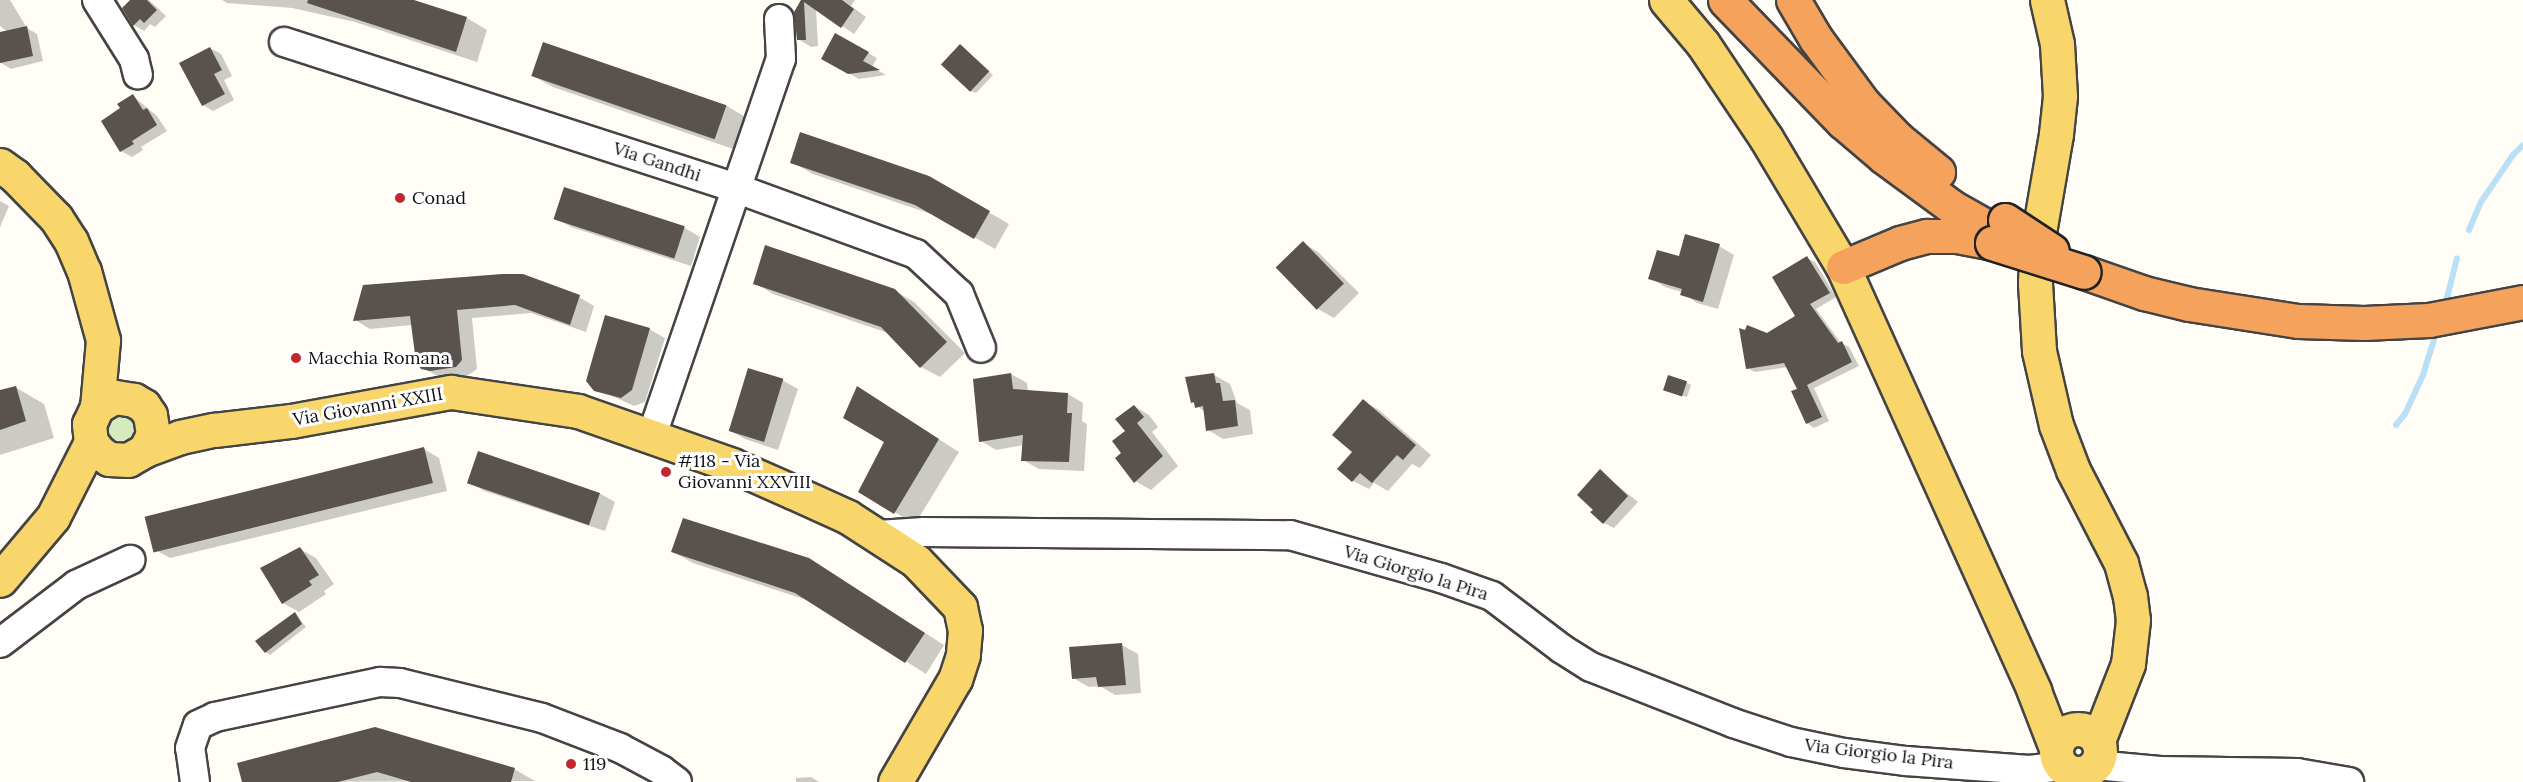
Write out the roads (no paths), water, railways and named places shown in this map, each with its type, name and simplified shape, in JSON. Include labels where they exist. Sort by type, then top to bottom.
[{"type":"highway","points":[[1725,0],[1836,115],[1870,146],[1934,195],[1998,232],[2084,272],[2136,290],[2189,304],[2298,321],[2364,323],[2429,320],[2523,302]]},
{"type":"highway","points":[[1793,0],[1834,65],[1875,117],[1998,232]]},
{"type":"highway","points":[[1843,267],[1921,237],[1998,232]]},
{"type":"main road","points":[[1666,0],[1703,44],[1760,128],[1843,267],[2034,691],[2076,754],[2118,691],[2130,657],[2133,634],[2128,587],[2114,546],[2081,485],[2061,440],[2051,410],[2039,351],[2035,283],[2037,244],[2056,134],[2060,96],[2057,44],[2047,0]]},
{"type":"main road","points":[[0,165],[15,176],[56,218],[71,241],[84,272],[103,340],[142,408],[153,434],[133,456],[104,456],[91,442]]},
{"type":"main road","points":[[0,580],[53,517],[91,442],[89,424],[97,407],[103,340]]},
{"type":"main road","name":"Via Giovanni XXIII","points":[[53,517],[133,456],[180,437],[214,430],[291,421],[451,392],[578,411],[752,474],[849,518],[916,561],[944,587],[960,607],[965,630],[963,655],[955,679],[895,782]]},
{"type":"main road","points":[[97,407],[114,397],[142,408]]},
{"type":"main road","name":"Via Giovanni XXIII","points":[[142,408],[214,430]]},
{"type":"street","points":[[97,0],[134,59],[138,75]]},
{"type":"street","points":[[651,438],[738,189],[738,179],[782,59],[779,19]]},
{"type":"street","name":"Via Gandhi","points":[[284,42],[738,189],[915,254],[959,294],[981,348]]},
{"type":"street","name":"Via Giorgio la Pira","points":[[878,535],[924,532],[1290,535],[1440,578],[1492,596],[1562,649],[1592,667],[1733,723],[1791,742],[1844,753],[1906,761],[2030,770],[2076,754],[2160,771],[2297,772],[2349,782]]},
{"type":"street","points":[[0,642],[76,585],[130,560]]},
{"type":"street","points":[[195,782],[190,748],[198,725],[214,717],[380,682],[400,683],[542,718],[620,748],[661,770],[677,782]]},
{"type":"waterway","points":[[2469,230],[2481,202],[2513,155],[2523,145]]},
{"type":"waterway","points":[[2445,306],[2457,258]]},
{"type":"waterway","points":[[2396,425],[2405,414],[2423,375],[2437,330]]},
{"type":"place","name":"Conad","points":[[400,198]]},
{"type":"place","name":"Macchia Romana","points":[[296,358]]},
{"type":"place","name":"#118 - Via Giovanni XXVIII","points":[[666,472]]},
{"type":"place","name":"119","points":[[571,764]]}]
